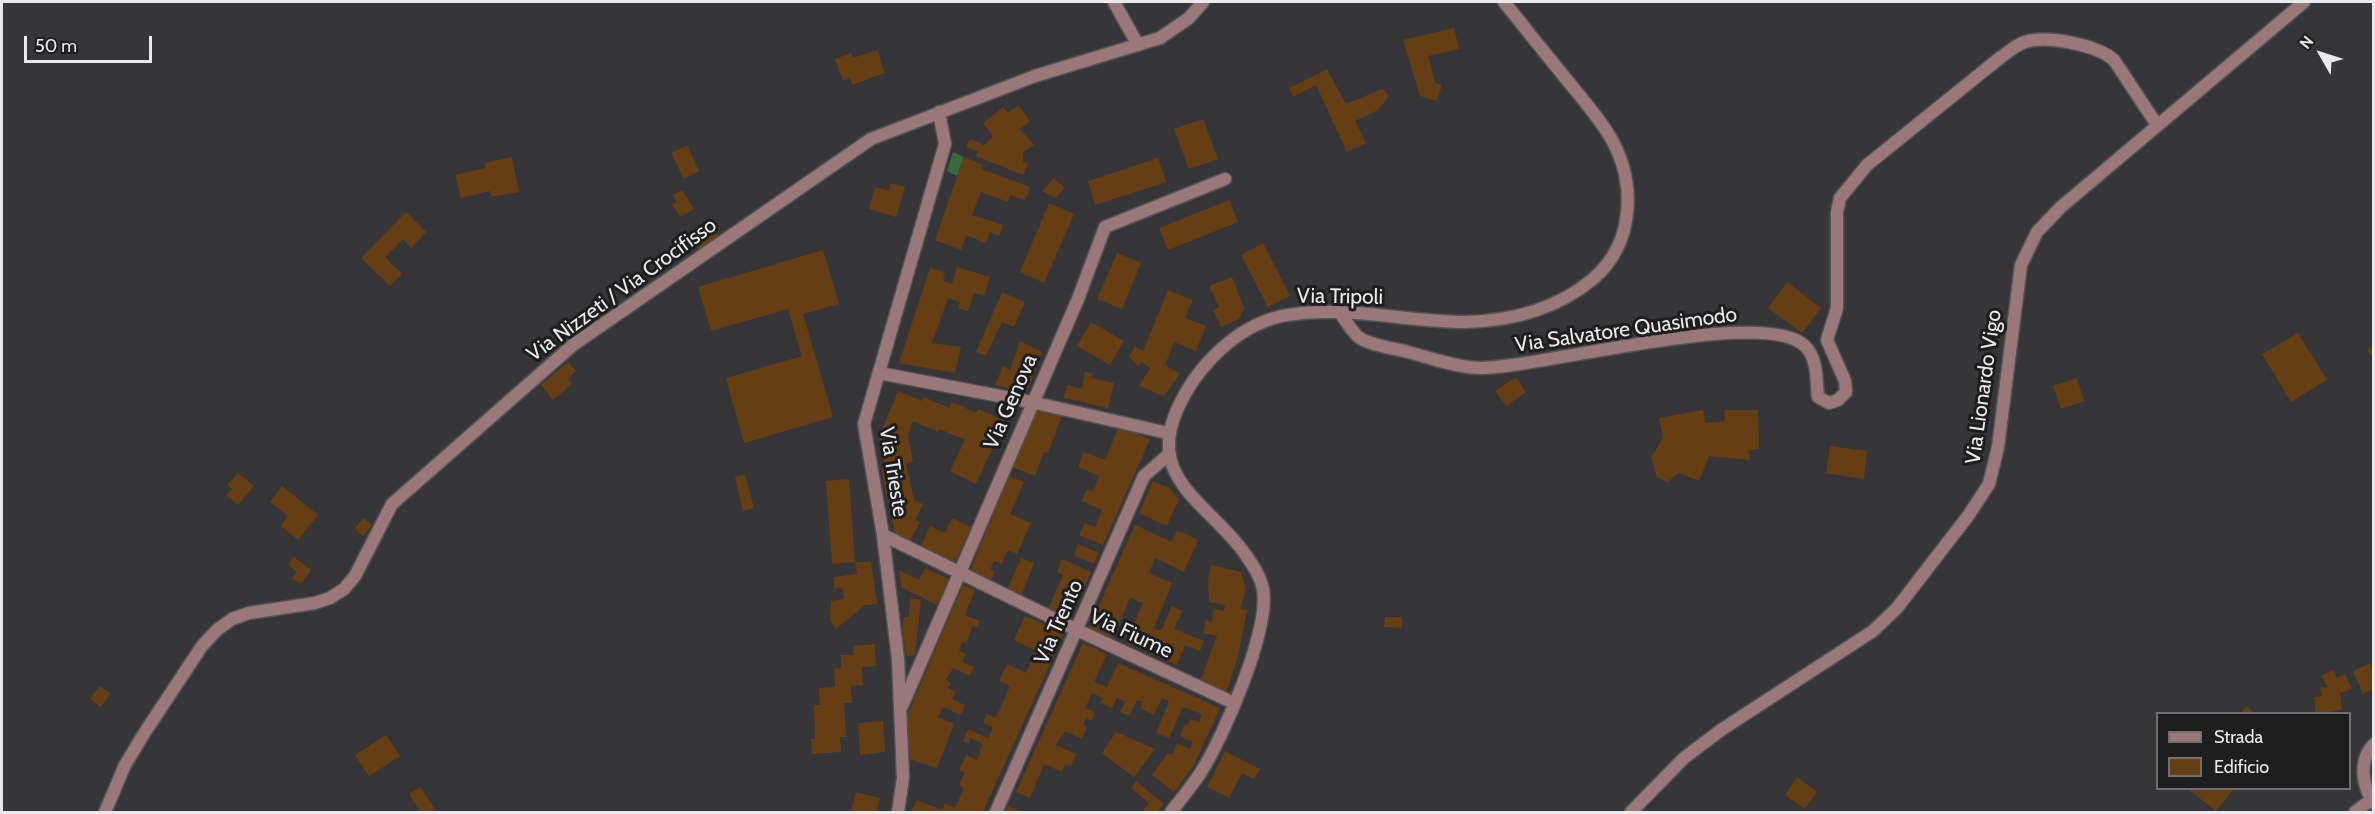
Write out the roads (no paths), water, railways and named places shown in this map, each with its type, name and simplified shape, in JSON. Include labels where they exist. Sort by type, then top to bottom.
[{"type":"street","points":[[1114,2],[1138,45]]},
{"type":"street","name":"Via Nizzeti / Via Crocifisso","points":[[105,813],[125,765],[145,732],[202,646],[217,630],[249,613],[315,603],[344,589],[355,576],[392,504],[573,345],[871,139],[1035,76],[1160,38],[1199,9],[1203,2]]},
{"type":"street","name":"Via Tripoli","points":[[1171,813],[1202,771],[1234,703],[1254,656],[1263,616],[1264,591],[1255,567],[1230,534],[1174,475],[1168,455],[1168,433],[1179,406],[1200,372],[1223,347],[1260,323],[1282,316],[1340,313],[1464,322],[1516,317],[1554,304],[1582,288],[1606,268],[1623,237],[1628,207],[1626,177],[1610,137],[1504,2]]},
{"type":"street","name":"Via Lionardo Vigo","points":[[1631,813],[1684,758],[1721,730],[1873,631],[1897,608],[1968,516],[1989,484],[1998,447],[2021,265],[2037,232],[2061,207],[2304,2]]},
{"type":"street","name":"Via Salvatore Quasimodo","points":[[1340,313],[1360,338],[1450,364],[1477,368],[1516,365],[1669,340],[1769,332],[1791,337],[1804,345],[1814,358],[1818,397],[1829,403],[1838,400],[1846,392],[1845,381],[1827,340],[1837,308],[1837,212],[1840,198],[1867,165],[2001,57],[2022,43],[2032,40],[2095,47],[2105,52],[2114,60],[2157,125]]},
{"type":"street","name":"Via Trieste","points":[[898,813],[903,778],[898,659],[883,535],[864,424],[945,144],[939,112]]},
{"type":"street","name":"Via Genova","points":[[900,710],[1031,402],[1078,299],[1105,227],[1225,179]]},
{"type":"street","points":[[879,372],[1031,402],[1168,433]]},
{"type":"street","name":"Via Trento","points":[[996,813],[1144,476],[1168,455]]},
{"type":"street","name":"Via Fiume","points":[[883,535],[1077,630],[1234,703]]},
{"type":"street","points":[[2355,813],[2372,802],[2364,783],[2364,760],[2373,744]]}]
